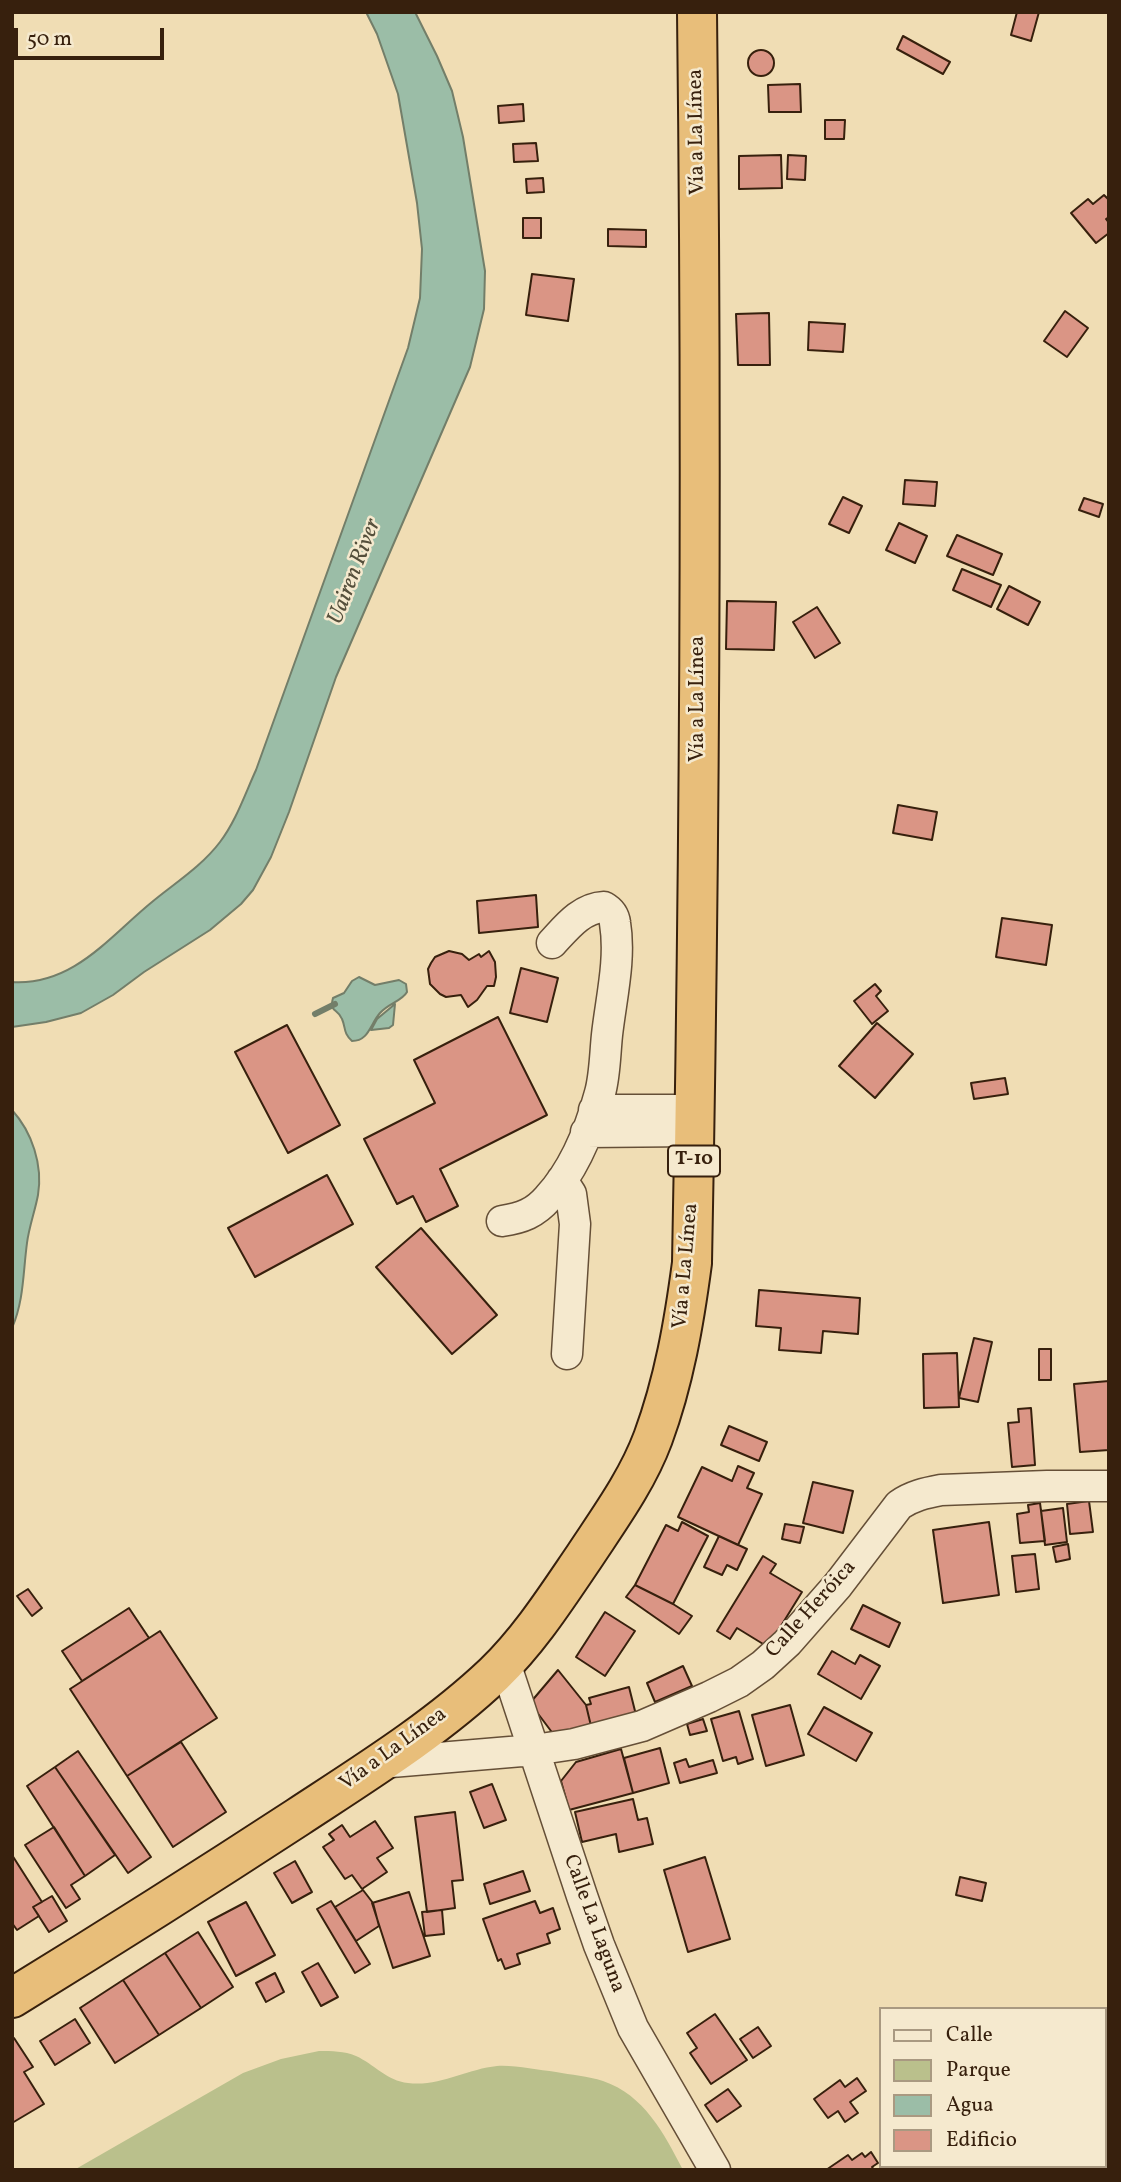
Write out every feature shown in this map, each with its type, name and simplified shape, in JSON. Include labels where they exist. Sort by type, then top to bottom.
[{"type":"highway","name":"Vía a La Línea","points":[[12,1998],[155,1910],[379,1763],[442,1717],[505,1663],[551,1606],[611,1516],[652,1441],[682,1335],[692,1263],[700,410],[696,12]]},
{"type":"street","points":[[502,1221],[526,1216],[549,1198],[577,1155],[601,1090],[615,963],[616,940],[610,910],[596,907],[579,916],[552,943]]},
{"type":"street","points":[[590,1121],[695,1120]]},
{"type":"street","points":[[562,1180],[571,1194],[575,1224],[567,1354]]},
{"type":"street","name":"Calle Heróica","points":[[379,1763],[574,1744],[642,1726],[709,1697],[739,1682],[763,1665],[812,1617],[891,1515],[907,1500],[924,1493],[941,1490],[1109,1486]]},
{"type":"street","name":"Calle La Laguna","points":[[505,1663],[594,1932],[633,2028],[715,2170]]},
{"type":"green space","points":[[319,2051],[351,2054],[387,2076],[408,2083],[442,2080],[497,2066],[556,2072],[603,2081],[630,2096],[651,2117],[683,2170],[74,2170],[243,2073],[281,2059]]},
{"type":"water","name":"Uairen River","points":[[366,12],[415,12],[452,91],[463,137],[485,271],[484,309],[470,367],[336,677],[289,812],[271,857],[253,890],[210,930],[113,995],[81,1013],[12,1027],[12,982],[34,981],[54,976],[89,957],[205,859],[231,825],[256,770],[408,348],[420,298],[422,249],[417,203],[398,94],[377,34]]},
{"type":"water","points":[[359,977],[375,985],[399,980],[406,984],[407,992],[380,1013],[366,1035],[352,1041],[332,1003],[333,998],[344,993],[352,981]]},
{"type":"water","points":[[395,1004],[393,1025],[371,1030],[377,1019]]},
{"type":"water","points":[[12,1110],[30,1139],[37,1161],[39,1184],[28,1237],[21,1297],[12,1328]]},
{"type":"building","points":[[1017,12],[1039,12],[1031,41],[1011,35]]},
{"type":"building","points":[[903,36],[950,62],[943,74],[897,49]]},
{"type":"building","points":[[761,50],[770,54],[774,63],[770,72],[761,76],[752,72],[748,63],[752,54]]},
{"type":"building","points":[[800,84],[801,112],[769,112],[768,85]]},
{"type":"building","points":[[523,104],[524,121],[499,123],[498,106]]},
{"type":"building","points":[[825,120],[845,120],[844,139],[825,139]]},
{"type":"building","points":[[536,143],[538,161],[514,162],[513,144]]},
{"type":"building","points":[[781,155],[782,188],[739,189],[739,156]]},
{"type":"building","points":[[788,155],[806,156],[805,180],[787,179]]},
{"type":"building","points":[[543,178],[544,192],[527,193],[526,179]]},
{"type":"building","points":[[1104,195],[1109,200],[1109,217],[1106,219],[1109,233],[1096,243],[1071,213],[1088,199],[1093,204]]},
{"type":"building","points":[[523,218],[541,218],[541,238],[523,238]]},
{"type":"building","points":[[608,229],[646,230],[646,247],[608,246]]},
{"type":"building","points":[[532,274],[574,279],[568,321],[526,315]]},
{"type":"building","points":[[1065,311],[1088,328],[1067,357],[1044,341]]},
{"type":"building","points":[[769,313],[770,365],[738,365],[736,314]]},
{"type":"building","points":[[809,322],[845,324],[843,352],[808,350]]},
{"type":"building","points":[[905,480],[937,482],[935,506],[903,504]]},
{"type":"building","points":[[843,497],[862,506],[849,533],[829,524]]},
{"type":"building","points":[[1084,498],[1103,504],[1099,517],[1079,510]]},
{"type":"building","points":[[899,523],[927,536],[915,563],[886,550]]},
{"type":"building","points":[[957,535],[1002,554],[993,575],[947,556]]},
{"type":"building","points":[[962,569],[1001,585],[991,607],[953,590]]},
{"type":"building","points":[[1009,586],[1040,602],[1028,625],[997,609]]},
{"type":"building","points":[[727,601],[776,602],[774,650],[726,649]]},
{"type":"building","points":[[817,607],[840,643],[815,658],[793,622]]},
{"type":"building","points":[[898,805],[937,812],[932,840],[893,833]]},
{"type":"building","points":[[536,895],[538,927],[479,933],[477,901]]},
{"type":"building","points":[[1002,918],[1052,925],[1046,965],[996,957]]},
{"type":"building","points":[[449,951],[462,954],[469,960],[479,954],[481,957],[489,951],[495,962],[494,986],[487,986],[468,1007],[461,995],[446,997],[430,984],[428,969],[431,963],[435,957]]},
{"type":"building","points":[[521,968],[558,978],[547,1022],[510,1013]]},
{"type":"building","points":[[875,984],[881,991],[876,996],[888,1011],[872,1024],[854,1001]]},
{"type":"building","points":[[498,1017],[547,1115],[440,1169],[458,1206],[426,1222],[413,1196],[397,1204],[364,1139],[435,1103],[414,1060]]},
{"type":"building","points":[[877,1023],[913,1054],[875,1098],[839,1066]]},
{"type":"building","points":[[287,1025],[340,1125],[288,1153],[235,1052]]},
{"type":"building","points":[[1005,1078],[1008,1094],[974,1099],[971,1083]]},
{"type":"building","points":[[327,1175],[353,1224],[255,1277],[228,1228]]},
{"type":"building","points":[[421,1228],[497,1315],[452,1354],[376,1267]]},
{"type":"building","points":[[759,1290],[860,1298],[858,1334],[823,1331],[821,1353],[779,1350],[781,1328],[756,1326]]},
{"type":"building","points":[[974,1338],[992,1342],[978,1402],[959,1398]]},
{"type":"building","points":[[1039,1349],[1051,1349],[1051,1380],[1039,1380]]},
{"type":"building","points":[[957,1353],[959,1407],[924,1408],[923,1354]]},
{"type":"building","points":[[1109,1381],[1109,1450],[1080,1452],[1074,1384]]},
{"type":"building","points":[[1031,1408],[1035,1465],[1012,1467],[1008,1423],[1019,1422],[1018,1409]]},
{"type":"building","points":[[729,1426],[767,1442],[759,1461],[721,1445]]},
{"type":"building","points":[[738,1466],[754,1473],[747,1488],[762,1494],[738,1545],[678,1517],[702,1467],[732,1481]]},
{"type":"building","points":[[813,1482],[853,1491],[843,1533],[803,1523]]},
{"type":"building","points":[[1089,1501],[1093,1532],[1070,1534],[1067,1504]]},
{"type":"building","points":[[1040,1503],[1045,1541],[1020,1543],[1017,1514],[1029,1512],[1028,1505]]},
{"type":"building","points":[[1063,1508],[1067,1542],[1045,1545],[1041,1511]]},
{"type":"building","points":[[682,1522],[708,1536],[673,1604],[635,1585],[666,1525],[678,1531]]},
{"type":"building","points":[[989,1522],[999,1595],[943,1603],[933,1530]]},
{"type":"building","points":[[785,1524],[804,1527],[800,1543],[782,1539]]},
{"type":"building","points":[[719,1536],[747,1549],[737,1570],[727,1565],[722,1575],[704,1567]]},
{"type":"building","points":[[1068,1544],[1070,1559],[1056,1562],[1053,1547]]},
{"type":"building","points":[[1035,1554],[1039,1589],[1016,1592],[1012,1556]]},
{"type":"building","points":[[763,1556],[776,1564],[770,1573],[802,1592],[768,1647],[737,1628],[730,1639],[717,1631]]},
{"type":"building","points":[[635,1585],[692,1616],[679,1634],[626,1597]]},
{"type":"building","points":[[28,1589],[42,1608],[32,1616],[17,1596]]},
{"type":"building","points":[[863,1605],[900,1623],[889,1647],[851,1629]]},
{"type":"building","points":[[129,1608],[149,1638],[82,1681],[62,1651]]},
{"type":"building","points":[[605,1612],[635,1631],[605,1676],[576,1657]]},
{"type":"building","points":[[160,1631],[217,1718],[127,1776],[70,1689]]},
{"type":"building","points":[[832,1651],[855,1664],[860,1655],[880,1666],[861,1699],[818,1674]]},
{"type":"building","points":[[683,1666],[692,1686],[655,1702],[647,1683]]},
{"type":"building","points":[[558,1670],[586,1705],[591,1726],[554,1735],[530,1703]]},
{"type":"building","points":[[629,1687],[636,1715],[591,1726],[586,1705],[591,1704],[589,1698]]},
{"type":"building","points":[[790,1705],[804,1755],[766,1766],[752,1715]]},
{"type":"building","points":[[824,1707],[872,1733],[856,1761],[808,1734]]},
{"type":"building","points":[[739,1711],[753,1759],[738,1764],[736,1757],[723,1761],[711,1719]]},
{"type":"building","points":[[703,1719],[707,1731],[690,1735],[687,1724]]},
{"type":"building","points":[[181,1742],[226,1812],[173,1847],[127,1776]]},
{"type":"building","points":[[660,1748],[669,1783],[633,1793],[624,1758]]},
{"type":"building","points":[[621,1749],[633,1793],[569,1810],[561,1781],[576,1762]]},
{"type":"building","points":[[78,1751],[151,1857],[128,1873],[55,1767]]},
{"type":"building","points":[[686,1759],[689,1767],[713,1760],[717,1773],[680,1783],[674,1763]]},
{"type":"building","points":[[55,1767],[115,1855],[85,1876],[27,1786]]},
{"type":"building","points":[[492,1784],[506,1820],[484,1828],[470,1792]]},
{"type":"building","points":[[633,1799],[638,1820],[647,1818],[653,1844],[619,1852],[616,1834],[582,1842],[575,1812]]},
{"type":"building","points":[[455,1812],[463,1880],[452,1881],[455,1908],[427,1912],[415,1817]]},
{"type":"building","points":[[375,1821],[393,1848],[377,1858],[387,1872],[362,1889],[352,1875],[345,1879],[323,1847],[334,1840],[329,1834],[342,1825],[350,1837]]},
{"type":"building","points":[[54,1827],[85,1876],[71,1885],[80,1899],[66,1908],[25,1845]]},
{"type":"building","points":[[12,1855],[42,1902],[33,1907],[39,1916],[17,1930],[12,1923]]},
{"type":"building","points":[[705,1857],[730,1939],[688,1952],[664,1870]]},
{"type":"building","points":[[295,1861],[312,1892],[292,1903],[274,1873]]},
{"type":"building","points":[[523,1871],[530,1891],[490,1904],[484,1884]]},
{"type":"building","points":[[960,1877],[986,1883],[982,1901],[956,1895]]},
{"type":"building","points":[[363,1890],[373,1903],[379,1926],[356,1941],[335,1907]]},
{"type":"building","points":[[409,1892],[430,1956],[393,1968],[372,1903]]},
{"type":"building","points":[[52,1896],[67,1921],[49,1932],[33,1907]]},
{"type":"building","points":[[331,1901],[370,1964],[355,1973],[317,1909]]},
{"type":"building","points":[[535,1901],[540,1913],[553,1908],[560,1929],[547,1934],[550,1943],[517,1954],[520,1964],[505,1969],[501,1959],[498,1961],[483,1919]]},
{"type":"building","points":[[246,1902],[275,1955],[236,1976],[208,1922]]},
{"type":"building","points":[[442,1910],[444,1934],[425,1936],[422,1912]]},
{"type":"building","points":[[198,1932],[233,1987],[201,2008],[165,1953]]},
{"type":"building","points":[[165,1953],[201,2008],[159,2035],[123,1980]]},
{"type":"building","points":[[318,1963],[338,1997],[321,2006],[302,1972]]},
{"type":"building","points":[[275,1973],[284,1992],[266,2002],[256,1983]]},
{"type":"building","points":[[123,1980],[159,2035],[115,2063],[80,2008]]},
{"type":"building","points":[[715,2014],[747,2060],[711,2084],[690,2053],[697,2048],[687,2033]]},
{"type":"building","points":[[75,2019],[90,2043],[55,2065],[40,2041]]},
{"type":"building","points":[[758,2027],[771,2046],[753,2058],[740,2039]]},
{"type":"building","points":[[14,2038],[33,2067],[24,2072],[44,2104],[12,2123],[12,2039]]},
{"type":"building","points":[[857,2078],[866,2091],[850,2102],[858,2113],[845,2122],[838,2111],[828,2118],[814,2099],[840,2080],[845,2087]]},
{"type":"building","points":[[728,2089],[741,2106],[717,2122],[705,2105]]},
{"type":"building","points":[[871,2152],[878,2163],[872,2167],[874,2170],[826,2170],[848,2155],[852,2160],[862,2153],[865,2157]]},
{"type":"waterway","points":[[315,1014],[335,1004]]}]
